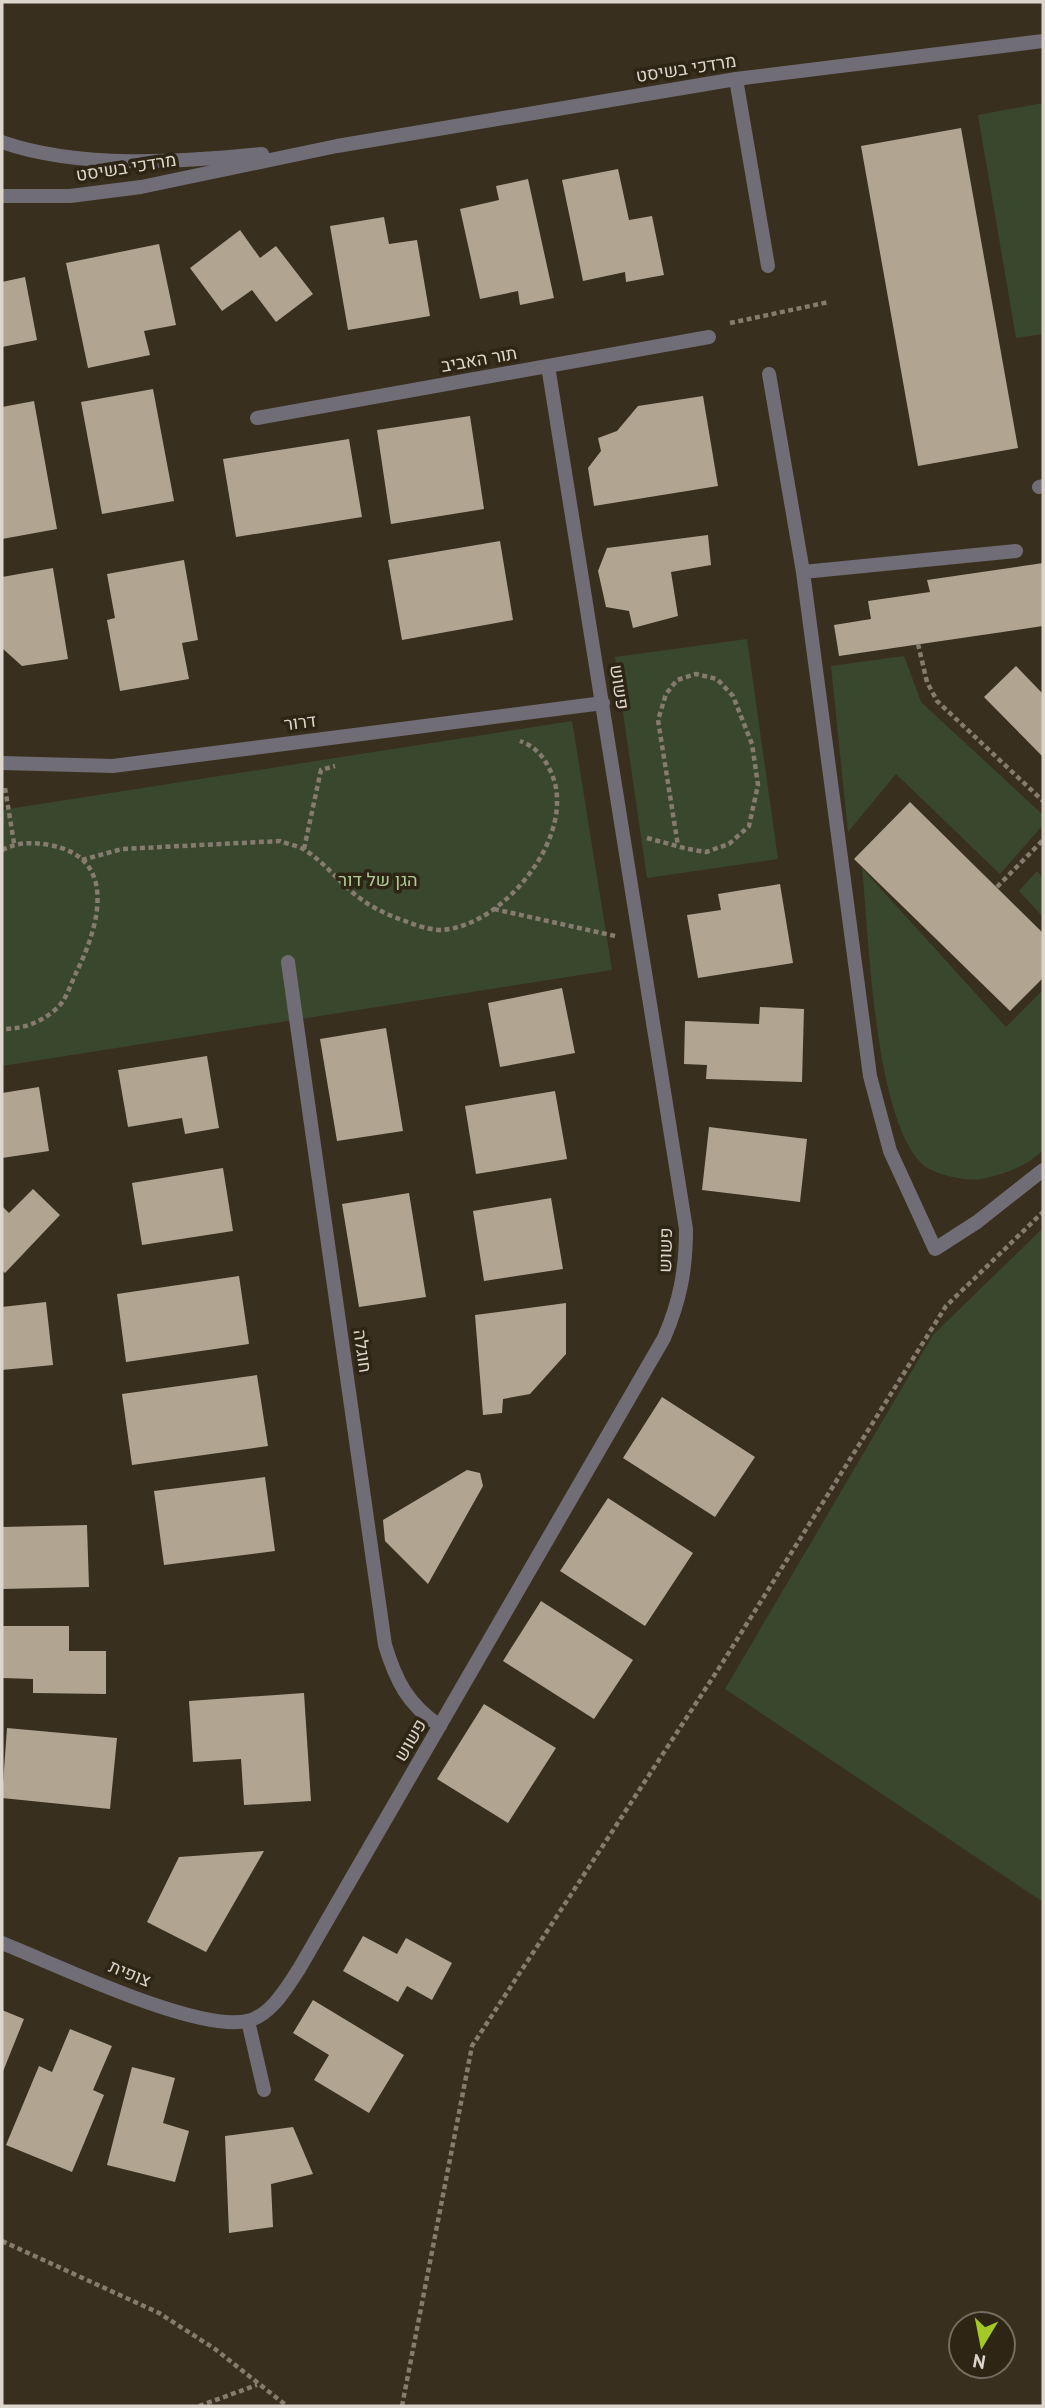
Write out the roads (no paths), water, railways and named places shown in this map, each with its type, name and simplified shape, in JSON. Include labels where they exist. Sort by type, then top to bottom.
[{"type":"street","name":"מרדכי בשיסט","points":[[2,196],[70,195],[141,187],[337,146],[736,79],[1043,41]]},
{"type":"street","points":[[736,79],[768,266]]},
{"type":"street","name":"מרדכי בשיסט","points":[[2,142],[67,156],[118,159],[232,157],[337,146]]},
{"type":"street","name":"תור האביב","points":[[257,418],[709,337]]},
{"type":"street","name":"פשוש","points":[[248,2021],[265,2011],[293,1977],[664,1338],[680,1300],[686,1265],[686,1229],[548,366]]},
{"type":"street","points":[[769,374],[803,572],[870,1076],[890,1151],[935,1249],[977,1222],[1043,1170]]},
{"type":"street","points":[[803,572],[1016,551]]},
{"type":"street","name":"דרור","points":[[2,764],[113,766],[603,703]]},
{"type":"street","name":"חוגלה","points":[[288,962],[385,1645],[396,1681],[412,1705],[440,1726]]},
{"type":"street","name":"צופית","points":[[2,1943],[185,2016],[220,2022],[248,2021]]},
{"type":"street","points":[[248,2021],[264,2090]]},
{"type":"park label","name":"הגן של דור","points":[[378,879]]}]
